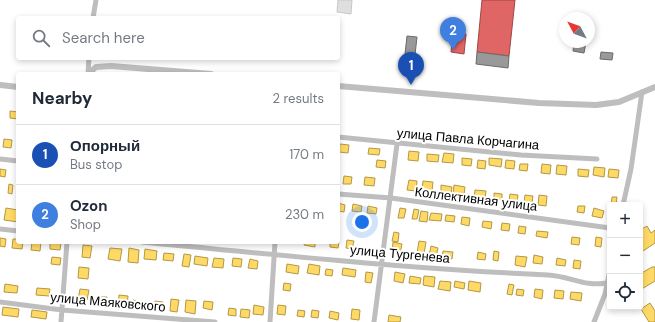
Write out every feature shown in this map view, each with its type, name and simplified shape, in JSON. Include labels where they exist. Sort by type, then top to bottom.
[{"type":"street","points":[[93,16],[96,0]]},
{"type":"street","points":[[88,72],[89,60]]},
{"type":"street","points":[[89,72],[96,67],[111,66],[185,72]]},
{"type":"street","points":[[0,85],[16,87]]},
{"type":"street","points":[[340,86],[539,103],[596,105],[619,102],[655,87]]},
{"type":"street","points":[[624,202],[631,168],[642,92]]},
{"type":"street","name":"улица Павла Корчагина","points":[[340,137],[521,155],[597,159]]},
{"type":"street","points":[[374,322],[397,144]]},
{"type":"street","points":[[0,159],[16,161]]},
{"type":"street","name":"Коллективная улица","points":[[340,194],[391,198],[607,228]]},
{"type":"street","points":[[0,229],[16,231]]},
{"type":"street","points":[[61,322],[67,244]]},
{"type":"street","name":"улица Тургенева","points":[[164,244],[382,264],[522,275],[550,275],[594,285],[607,283]]},
{"type":"street","points":[[270,322],[275,244]]},
{"type":"street","points":[[594,322],[605,294],[607,283]]},
{"type":"street","name":"улица Маяковского","points":[[0,302],[62,310],[215,322]]},
{"type":"building: Homes","points":[[10,111],[16,112],[16,119],[10,118]]},
{"type":"building: Homes","points":[[4,139],[12,140],[11,148],[3,147]]},
{"type":"building: Homes","points":[[340,144],[349,145],[348,153],[340,152]]},
{"type":"building: Homes","points":[[369,148],[380,149],[379,155],[368,154]]},
{"type":"building: Homes","points":[[409,151],[419,152],[418,161],[408,160]]},
{"type":"building: Homes","points":[[444,153],[454,154],[453,163],[442,162]]},
{"type":"building: Homes","points":[[427,154],[439,155],[438,162],[427,161]]},
{"type":"building: Homes","points":[[462,158],[472,159],[471,166],[462,165]]},
{"type":"building: Homes","points":[[489,158],[502,159],[501,167],[489,165]]},
{"type":"building: Homes","points":[[377,160],[386,161],[385,168],[376,167]]},
{"type":"building: Homes","points":[[478,160],[486,161],[485,169],[477,168]]},
{"type":"building: Homes","points":[[506,160],[515,161],[514,169],[505,168]]},
{"type":"building: Homes","points":[[520,164],[528,164],[527,171],[519,170]]},
{"type":"building: Homes","points":[[542,164],[551,165],[550,174],[541,173]]},
{"type":"building: Homes","points":[[557,165],[567,166],[566,175],[556,174]]},
{"type":"building: Homes","points":[[594,167],[605,168],[604,177],[593,175]]},
{"type":"building: Homes","points":[[0,169],[6,170],[5,177],[0,176]]},
{"type":"building: Homes","points":[[578,169],[589,170],[588,177],[578,176]]},
{"type":"building: Homes","points":[[609,169],[619,170],[618,178],[608,177]]},
{"type":"building: Homes","points":[[344,176],[352,177],[351,184],[343,184]]},
{"type":"building: Homes","points":[[365,177],[375,178],[374,186],[364,185]]},
{"type":"building: Homes","points":[[409,180],[417,181],[416,191],[407,190]]},
{"type":"building: Homes","points":[[423,181],[433,182],[432,191],[422,190]]},
{"type":"building: Homes","points":[[9,184],[13,185],[12,194],[8,193]]},
{"type":"building: Homes","points":[[441,185],[452,187],[451,195],[441,194]]},
{"type":"building: Homes","points":[[454,185],[465,187],[464,195],[453,194]]},
{"type":"building: Homes","points":[[475,190],[486,191],[485,199],[474,198]]},
{"type":"building: Homes","points":[[494,193],[502,194],[502,200],[494,199]]},
{"type":"building: Homes","points":[[510,194],[518,195],[517,202],[509,201]]},
{"type":"building: Homes","points":[[525,195],[533,196],[532,203],[524,202]]},
{"type":"building: Homes","points":[[539,195],[547,196],[546,206],[538,205]]},
{"type":"building: Homes","points":[[612,197],[617,197],[616,202],[611,202]]},
{"type":"building: Homes","points":[[340,204],[345,205],[344,212],[340,211]]},
{"type":"building: Homes","points":[[353,204],[362,206],[361,212],[352,211]]},
{"type":"building: Homes","points":[[368,206],[377,208],[376,214],[367,213]]},
{"type":"building: Homes","points":[[578,206],[585,206],[584,213],[577,212]]},
{"type":"building: Homes","points":[[6,208],[16,210],[16,222],[4,220]]},
{"type":"building: Homes","points":[[400,208],[406,209],[404,218],[398,218]]},
{"type":"building: Homes","points":[[594,208],[604,211],[602,218],[592,216]]},
{"type":"building: Homes","points":[[414,209],[419,210],[417,219],[412,219]]},
{"type":"building: Homes","points":[[421,211],[428,212],[427,222],[419,221]]},
{"type":"building: Homes","points":[[431,213],[442,214],[441,221],[429,220]]},
{"type":"building: Homes","points":[[446,215],[455,216],[454,222],[445,221]]},
{"type":"building: Homes","points":[[462,217],[470,218],[469,226],[461,224]]},
{"type":"building: Homes","points":[[483,221],[492,222],[491,229],[482,227]]},
{"type":"building: Homes","points":[[502,223],[510,224],[509,231],[501,230]]},
{"type":"building: Homes","points":[[519,226],[526,227],[525,234],[518,233]]},
{"type":"building: Homes","points":[[647,226],[651,233],[655,230],[655,243],[643,251],[643,238],[643,228]]},
{"type":"building: Homes","points":[[537,231],[548,232],[547,238],[536,236]]},
{"type":"building: Homes","points":[[394,232],[399,233],[398,242],[392,241]]},
{"type":"building: Homes","points":[[572,237],[580,238],[579,245],[571,244]]},
{"type":"building: Homes","points":[[596,237],[602,238],[601,247],[595,246]]},
{"type":"building: Homes","points":[[0,238],[6,239],[5,247],[0,246]]},
{"type":"building: Homes","points":[[13,239],[16,239],[16,244],[23,244],[22,249],[12,248]]},
{"type":"building: Homes","points":[[347,240],[354,241],[352,249],[346,248]]},
{"type":"building: Homes","points":[[419,241],[426,242],[424,254],[417,253]]},
{"type":"building: Homes","points":[[393,242],[402,244],[400,254],[392,253]]},
{"type":"building: Homes","points":[[32,244],[41,244],[40,251],[31,250]]},
{"type":"building: Homes","points":[[50,244],[61,244],[60,250],[50,249]]},
{"type":"building: Homes","points":[[315,244],[315,247],[304,245]]},
{"type":"building: Homes","points":[[330,244],[339,244],[338,248],[330,247]]},
{"type":"building: Homes","points":[[83,245],[92,246],[90,258],[82,257]]},
{"type":"building: Homes","points":[[431,246],[438,248],[436,257],[429,256]]},
{"type":"building: Homes","points":[[110,248],[122,249],[120,261],[108,259]]},
{"type":"building: Homes","points":[[129,248],[139,250],[138,263],[128,262]]},
{"type":"building: Homes","points":[[145,249],[157,251],[156,260],[144,259]]},
{"type":"building: Homes","points":[[443,251],[453,252],[452,259],[442,257]]},
{"type":"building: Homes","points":[[494,251],[499,252],[498,261],[493,260]]},
{"type":"building: Homes","points":[[478,252],[486,254],[485,260],[477,259]]},
{"type":"building: Homes","points":[[164,253],[174,254],[173,261],[163,260]]},
{"type":"building: Homes","points":[[184,254],[191,255],[189,267],[182,266]]},
{"type":"building: Homes","points":[[534,255],[543,257],[542,264],[533,263]]},
{"type":"building: Homes","points":[[195,256],[208,258],[207,266],[194,264]]},
{"type":"building: Homes","points":[[516,256],[527,257],[525,267],[515,265]]},
{"type":"building: Homes","points":[[52,257],[61,258],[60,265],[51,264]]},
{"type":"building: Homes","points":[[214,258],[224,259],[223,268],[212,267]]},
{"type":"building: Homes","points":[[233,258],[242,259],[241,267],[232,266]]},
{"type":"building: Homes","points":[[557,258],[566,260],[565,266],[556,265]]},
{"type":"building: Homes","points":[[250,259],[258,261],[257,269],[248,268]]},
{"type":"building: Homes","points":[[574,260],[581,261],[580,269],[573,268]]},
{"type":"building: Homes","points":[[287,264],[299,266],[298,274],[286,272]]},
{"type":"building: Homes","points":[[309,264],[320,266],[319,275],[307,273]]},
{"type":"building: Homes","points":[[79,267],[89,268],[88,279],[78,278]]},
{"type":"building: Homes","points":[[652,267],[655,267],[655,281],[643,288],[643,274],[643,272]]},
{"type":"building: Homes","points":[[343,268],[356,270],[355,277],[342,275]]},
{"type":"building: Homes","points":[[326,269],[333,270],[332,276],[325,275]]},
{"type":"building: Homes","points":[[366,272],[373,273],[371,283],[365,282]]},
{"type":"building: Homes","points":[[395,272],[405,274],[403,283],[394,281]]},
{"type":"building: Homes","points":[[410,276],[421,278],[420,284],[409,283]]},
{"type":"building: Homes","points":[[424,276],[435,277],[434,287],[423,285]]},
{"type":"building: Homes","points":[[440,281],[451,282],[450,291],[438,289]]},
{"type":"building: Homes","points":[[455,281],[465,283],[464,289],[454,287]]},
{"type":"building: Homes","points":[[469,281],[481,283],[480,292],[468,290]]},
{"type":"building: Homes","points":[[284,283],[291,284],[290,291],[283,290]]},
{"type":"building: Homes","points":[[5,284],[18,286],[17,293],[4,292]]},
{"type":"building: Homes","points":[[509,284],[514,285],[512,295],[507,294]]},
{"type":"building: Homes","points":[[37,288],[50,289],[49,296],[36,295]]},
{"type":"building: Homes","points":[[80,289],[89,290],[87,300],[78,299]]},
{"type":"building: Homes","points":[[517,289],[524,290],[523,296],[516,295]]},
{"type":"building: Homes","points":[[535,289],[543,290],[542,299],[534,297]]},
{"type":"building: Homes","points":[[555,290],[564,291],[563,299],[554,298]]},
{"type":"building: Homes","points":[[571,292],[582,293],[581,301],[570,299]]},
{"type":"building: Homes","points":[[119,295],[128,296],[127,306],[118,305]]},
{"type":"building: Homes","points":[[99,297],[107,297],[106,303],[99,302]]},
{"type":"building: Homes","points":[[171,299],[179,300],[177,312],[170,311]]},
{"type":"building: Homes","points":[[133,300],[142,302],[141,309],[132,308]]},
{"type":"building: Homes","points":[[186,300],[196,301],[195,314],[185,312]]},
{"type":"building: Homes","points":[[155,301],[163,302],[162,310],[154,309]]},
{"type":"building: Homes","points":[[204,301],[213,302],[212,310],[203,308]]},
{"type":"building: Homes","points":[[650,303],[655,311],[655,322],[649,322],[642,310]]},
{"type":"building: Homes","points":[[254,305],[264,307],[263,315],[253,314]]},
{"type":"building: Homes","points":[[278,305],[286,306],[285,315],[277,314]]},
{"type":"building: Homes","points":[[3,307],[19,309],[18,317],[2,315]]},
{"type":"building: Homes","points":[[229,308],[236,309],[236,316],[228,315]]},
{"type":"building: Homes","points":[[241,309],[250,310],[249,318],[240,317]]},
{"type":"building: Homes","points":[[352,309],[360,310],[359,320],[351,319]]},
{"type":"building: Homes","points":[[32,310],[47,312],[46,319],[31,317]]},
{"type":"building: Homes","points":[[298,310],[305,311],[304,317],[297,316]]},
{"type":"building: Homes","points":[[312,310],[319,311],[318,318],[311,317]]},
{"type":"building: Homes","points":[[330,311],[339,313],[338,320],[329,318]]},
{"type":"building: Homes","points":[[389,315],[401,317],[400,322],[388,322]]},
{"type":"building: Shops","points":[[482,0],[515,0],[509,56],[477,52]]},
{"type":"building: Shops","points":[[453,33],[466,34],[464,54],[451,52]]},
{"type":"building: Industry","points":[[407,36],[417,37],[414,64],[404,63]]},
{"type":"building: Industry","points":[[573,48],[585,48],[584,53],[573,51]]},
{"type":"building: Industry","points":[[477,52],[509,56],[508,68],[476,64]]},
{"type":"building: Industry","points":[[601,52],[613,53],[612,60],[600,59]]},
{"type":"building: Other","points":[[338,0],[352,0],[351,14],[337,12]]},
{"type":"place","name":"Ozon","points":[[453,50]]},
{"type":"place","name":"Опорный","points":[[411,85]]}]
